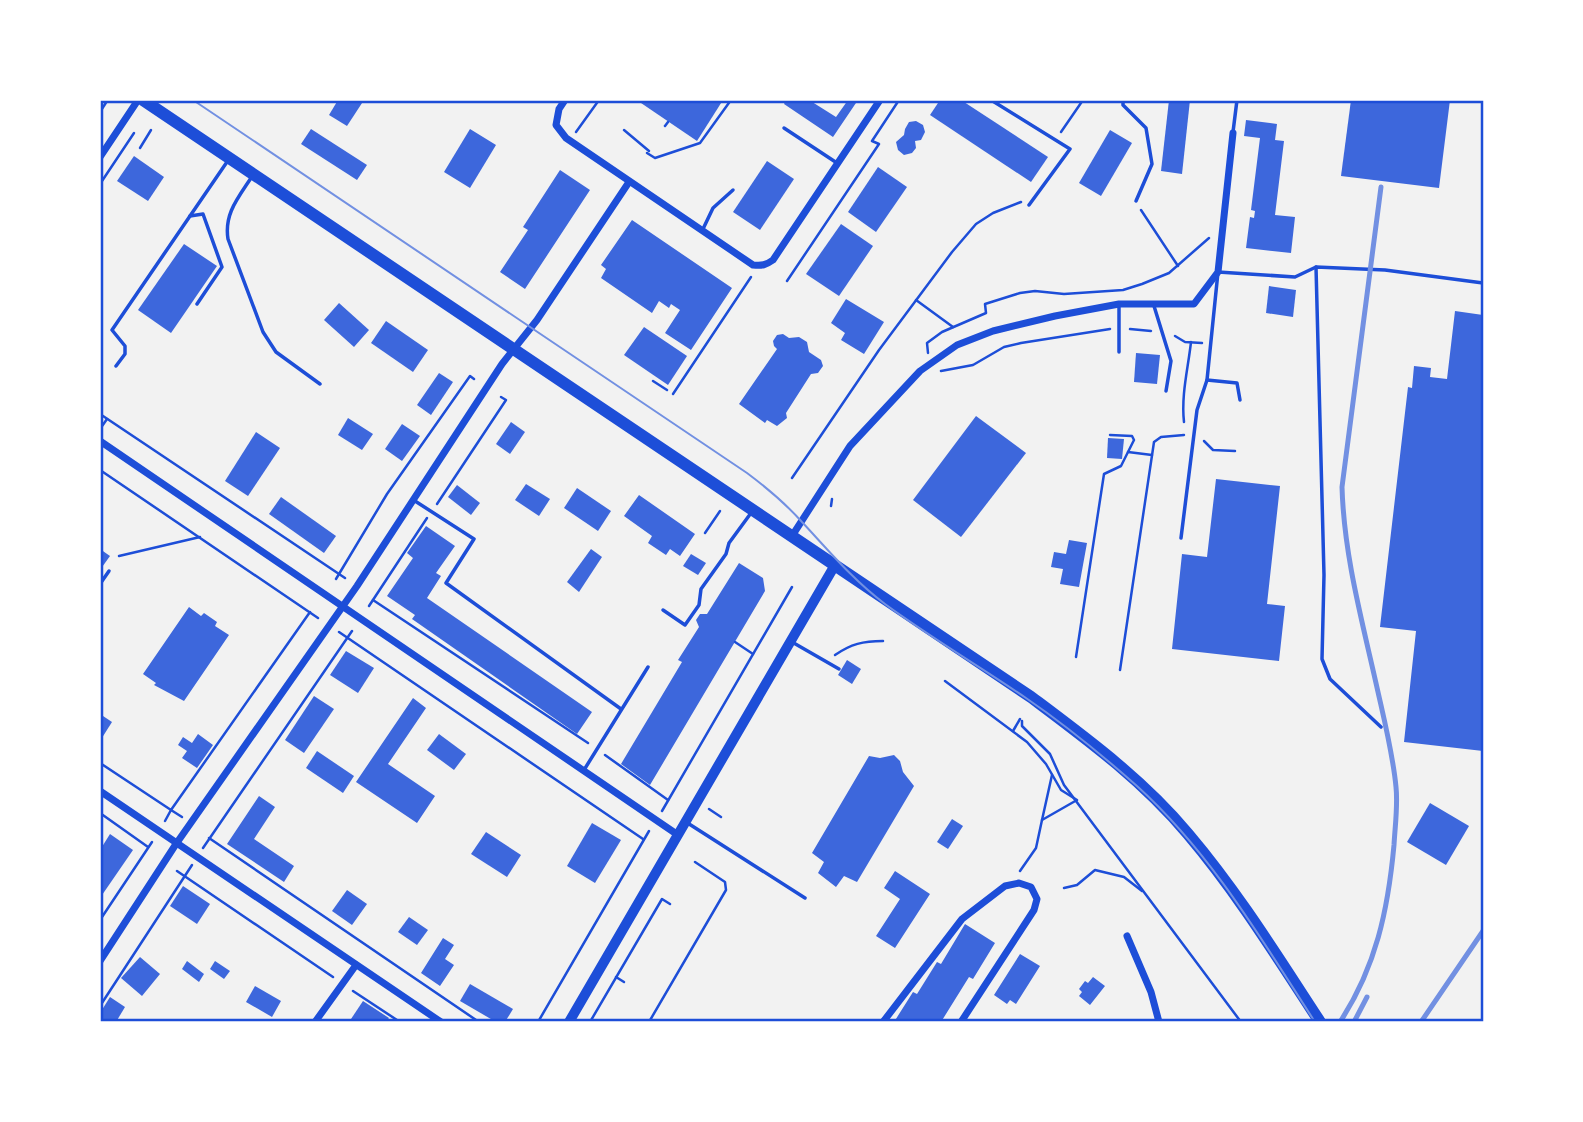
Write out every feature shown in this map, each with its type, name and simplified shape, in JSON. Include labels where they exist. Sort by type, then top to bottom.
[{"type":"main road","points":[[143,100],[1031,697],[1093,743],[1144,788],[1187,832],[1234,892],[1320,1022]]},
{"type":"street","points":[[100,157],[138,100]]},
{"type":"street","points":[[565,100],[558,109],[556,125],[570,141],[753,265],[762,265],[773,260],[880,100]]},
{"type":"street","points":[[792,536],[850,446],[920,371],[957,345],[993,331],[1119,304],[1194,304],[1218,272],[1233,132]]},
{"type":"street","points":[[100,961],[176,844],[342,606],[629,182]]},
{"type":"street","points":[[100,442],[678,835]]},
{"type":"street","points":[[569,1022],[835,565]]},
{"type":"street","points":[[100,791],[441,1022]]},
{"type":"street","points":[[883,1022],[962,919],[1005,886],[1019,883],[1031,887],[1037,899],[1034,909],[961,1022]]},
{"type":"street","points":[[1127,936],[1152,992],[1159,1022]]},
{"type":"street","points":[[314,1022],[356,965]]},
{"type":"lane","points":[[991,100],[1070,149],[1029,205]]},
{"type":"lane","points":[[1123,100],[1123,105],[1146,128],[1152,164],[1136,201]]},
{"type":"lane","points":[[1233,132],[1237,100]]},
{"type":"lane","points":[[784,128],[837,163]]},
{"type":"lane","points":[[116,366],[125,354],[125,346],[112,330],[230,158]]},
{"type":"lane","points":[[254,174],[230,210],[226,225],[228,239],[263,332],[276,352],[320,384]]},
{"type":"lane","points":[[702,230],[713,208],[733,190]]},
{"type":"lane","points":[[188,216],[203,214],[222,267],[197,304]]},
{"type":"lane","points":[[1316,267],[1324,575],[1322,659],[1329,679],[1381,727]]},
{"type":"lane","points":[[1181,538],[1196,410],[1207,380],[1218,272],[1295,277],[1316,267],[1385,270],[1483,284]]},
{"type":"lane","points":[[1119,304],[1119,352]]},
{"type":"lane","points":[[1154,304],[1171,361],[1167,390]]},
{"type":"lane","points":[[1207,380],[1237,383],[1240,400]]},
{"type":"lane","points":[[413,499],[474,539],[446,583],[621,709]]},
{"type":"lane","points":[[663,610],[685,625],[699,605],[701,589],[753,510]]},
{"type":"lane","points":[[100,584],[109,571]]},
{"type":"lane","points":[[790,641],[839,668]]},
{"type":"lane","points":[[584,770],[648,667]]},
{"type":"lane","points":[[685,822],[805,898]]},
{"type":"path","points":[[570,141],[598,100]]},
{"type":"path","points":[[624,130],[656,158],[700,143],[731,100]]},
{"type":"path","points":[[787,281],[879,144],[872,141],[899,100]]},
{"type":"path","points":[[1055,140],[1083,100]]},
{"type":"path","points":[[100,112],[107,101]]},
{"type":"path","points":[[140,148],[151,130]]},
{"type":"path","points":[[100,184],[134,133]]},
{"type":"path","points":[[792,478],[915,299],[976,224],[993,213],[1023,201],[1029,205]]},
{"type":"path","points":[[1136,201],[1178,266]]},
{"type":"path","points":[[933,362],[926,343],[953,327],[986,313],[985,304],[1036,290],[1064,294],[1123,290],[1169,273],[1210,237],[1222,234]]},
{"type":"path","points":[[673,394],[762,265]]},
{"type":"path","points":[[915,299],[953,327]]},
{"type":"path","points":[[936,373],[973,365],[1004,347],[1119,328],[1163,332],[1191,342],[1211,344]]},
{"type":"path","points":[[1185,435],[1182,401],[1191,342]]},
{"type":"path","points":[[336,579],[402,472],[470,376],[474,379]]},
{"type":"path","points":[[653,381],[667,390]]},
{"type":"path","points":[[369,606],[506,400],[501,397]]},
{"type":"path","points":[[100,414],[345,579]]},
{"type":"path","points":[[100,429],[107,419]]},
{"type":"path","points":[[1076,657],[1104,474],[1121,466],[1134,440],[1132,436],[1110,435]]},
{"type":"path","points":[[1120,670],[1154,442],[1161,437],[1185,435],[1201,439],[1213,450],[1235,452]]},
{"type":"path","points":[[1128,452],[1152,454]]},
{"type":"path","points":[[100,470],[318,618]]},
{"type":"path","points":[[831,506],[832,498]]},
{"type":"path","points":[[705,533],[720,511]]},
{"type":"path","points":[[119,556],[200,537]]},
{"type":"path","points":[[675,789],[792,587]]},
{"type":"path","points":[[366,592],[668,800]]},
{"type":"path","points":[[163,823],[310,612]]},
{"type":"path","points":[[336,631],[644,839],[538,1022]]},
{"type":"path","points":[[352,631],[209,838],[480,1022]]},
{"type":"path","points":[[826,661],[850,645],[863,641],[883,641]]},
{"type":"path","points":[[735,642],[754,654]]},
{"type":"path","points":[[945,681],[1027,741],[1052,774],[1060,790],[1077,800]]},
{"type":"path","points":[[1013,731],[1021,720],[1022,726],[1050,754],[1064,785],[1241,1022]]},
{"type":"path","points":[[100,763],[185,819]]},
{"type":"path","points":[[1005,886],[1025,866],[1036,848],[1052,774]]},
{"type":"path","points":[[1042,820],[1077,800]]},
{"type":"path","points":[[706,808],[721,817]]},
{"type":"path","points":[[100,813],[148,847]]},
{"type":"path","points":[[100,920],[153,839]]},
{"type":"path","points":[[649,1022],[726,890],[725,882],[695,862]]},
{"type":"path","points":[[1064,888],[1077,885],[1095,870],[1124,877],[1145,892]]},
{"type":"path","points":[[177,871],[400,1022]]},
{"type":"path","points":[[100,1006],[185,877]]},
{"type":"path","points":[[590,1022],[662,899],[670,904]]},
{"type":"path","points":[[616,977],[624,982]]},
{"type":"building","points":[[338,100],[364,100],[347,126],[329,115]]},
{"type":"building","points":[[643,100],[723,100],[697,141],[641,103]]},
{"type":"building","points":[[786,100],[809,100],[836,117],[848,100],[858,100],[833,137],[784,104]]},
{"type":"building","points":[[940,100],[961,100],[1048,157],[1031,182],[930,115]]},
{"type":"building","points":[[1169,100],[1190,100],[1182,174],[1161,171]]},
{"type":"building","points":[[1351,100],[1450,100],[1439,188],[1341,176]]},
{"type":"building","points":[[1246,120],[1277,124],[1275,140],[1284,141],[1275,215],[1295,217],[1291,253],[1246,248],[1250,217],[1254,218],[1255,211],[1251,210],[1260,138],[1244,136]]},
{"type":"building","points":[[916,121],[923,125],[925,132],[921,140],[915,141],[916,148],[912,153],[904,155],[898,150],[896,142],[904,135],[909,122]]},
{"type":"building","points":[[311,129],[367,165],[357,180],[301,144]]},
{"type":"building","points":[[470,129],[496,145],[470,188],[444,172]]},
{"type":"building","points":[[1110,130],[1132,143],[1101,196],[1079,183]]},
{"type":"building","points":[[134,156],[164,177],[148,201],[117,181]]},
{"type":"building","points":[[767,161],[794,179],[760,230],[733,212]]},
{"type":"building","points":[[878,167],[907,187],[876,232],[848,212]]},
{"type":"building","points":[[560,170],[590,190],[525,289],[500,272],[528,230],[523,227]]},
{"type":"building","points":[[632,220],[732,288],[691,350],[665,333],[680,310],[671,304],[669,308],[659,301],[652,313],[601,278],[606,269],[601,265]]},
{"type":"building","points":[[841,224],[873,246],[839,296],[806,274]]},
{"type":"building","points":[[184,244],[217,266],[171,333],[138,310]]},
{"type":"building","points":[[1269,286],[1296,290],[1293,317],[1266,313]]},
{"type":"building","points":[[846,299],[884,322],[864,354],[841,340],[845,333],[831,323]]},
{"type":"building","points":[[339,303],[369,330],[354,347],[324,320]]},
{"type":"building","points":[[1455,311],[1483,315],[1483,751],[1404,742],[1416,631],[1380,627],[1408,387],[1412,388],[1414,366],[1431,368],[1430,377],[1447,379]]},
{"type":"building","points":[[386,321],[428,350],[413,372],[371,343]]},
{"type":"building","points":[[644,327],[687,356],[668,385],[624,355]]},
{"type":"building","points":[[783,334],[789,338],[799,337],[807,342],[809,352],[821,360],[823,366],[818,373],[811,374],[786,413],[787,418],[777,426],[767,420],[765,423],[739,404],[777,349],[773,341],[777,335]]},
{"type":"building","points":[[1136,353],[1160,355],[1157,384],[1134,382]]},
{"type":"building","points":[[439,373],[453,382],[431,415],[417,405]]},
{"type":"building","points":[[976,416],[1026,453],[961,537],[913,500]]},
{"type":"building","points":[[348,418],[373,434],[362,450],[338,435]]},
{"type":"building","points":[[511,422],[525,432],[510,454],[496,444]]},
{"type":"building","points":[[402,424],[420,436],[402,461],[385,449]]},
{"type":"building","points":[[256,432],[280,448],[248,496],[225,481]]},
{"type":"building","points":[[1108,438],[1124,439],[1122,459],[1107,458]]},
{"type":"building","points":[[1216,479],[1280,486],[1267,604],[1285,606],[1279,661],[1172,649],[1182,554],[1207,557]]},
{"type":"building","points":[[526,484],[550,499],[539,516],[515,500]]},
{"type":"building","points":[[457,485],[480,503],[471,515],[448,497]]},
{"type":"building","points":[[577,488],[611,511],[598,531],[564,508]]},
{"type":"building","points":[[639,495],[695,534],[680,556],[670,549],[666,555],[648,543],[652,536],[624,516]]},
{"type":"building","points":[[281,497],[336,536],[324,553],[269,514]]},
{"type":"building","points":[[426,526],[455,546],[436,573],[441,576],[427,598],[592,712],[577,734],[412,619],[415,615],[387,596],[413,558],[407,553]]},
{"type":"building","points":[[1069,540],[1087,543],[1079,587],[1060,584],[1063,569],[1051,567],[1054,552],[1066,554]]},
{"type":"building","points":[[100,549],[110,556],[100,570]]},
{"type":"building","points":[[591,549],[602,557],[579,592],[567,582]]},
{"type":"building","points":[[691,554],[706,563],[698,575],[683,566]]},
{"type":"building","points":[[739,563],[763,578],[765,591],[650,785],[621,764],[682,662],[678,660],[699,627],[696,620],[700,614],[707,614]]},
{"type":"building","points":[[189,607],[201,616],[204,613],[217,622],[215,626],[229,635],[184,701],[154,685],[156,683],[143,674]]},
{"type":"building","points":[[346,651],[374,668],[358,693],[330,675]]},
{"type":"building","points":[[847,660],[861,669],[852,684],[838,675]]},
{"type":"building","points":[[314,696],[334,709],[304,753],[285,740]]},
{"type":"building","points":[[413,698],[426,708],[388,764],[435,796],[417,823],[356,782]]},
{"type":"building","points":[[100,714],[112,722],[100,741]]},
{"type":"building","points":[[198,734],[213,745],[197,768],[182,758],[187,751],[178,745],[183,737],[192,743]]},
{"type":"building","points":[[439,734],[466,754],[454,770],[427,750]]},
{"type":"building","points":[[317,751],[354,776],[343,793],[306,768]]},
{"type":"building","points":[[894,755],[914,786],[857,882],[844,876],[836,887],[818,873],[824,862],[812,853],[869,756],[880,758]]},
{"type":"building","points":[[259,796],[275,807],[254,839],[294,866],[284,882],[227,844]]},
{"type":"building","points":[[1430,803],[1469,826],[1446,865],[1407,842]]},
{"type":"building","points":[[952,819],[963,826],[948,849],[937,842]]},
{"type":"building","points":[[592,823],[621,840],[595,883],[567,866]]},
{"type":"building","points":[[486,832],[521,855],[507,877],[471,854]]},
{"type":"building","points":[[110,834],[133,850],[100,898],[100,850]]},
{"type":"building","points":[[895,871],[930,894],[895,948],[876,936],[900,899],[884,888]]},
{"type":"building","points":[[183,886],[210,904],[197,924],[170,906]]},
{"type":"building","points":[[347,890],[367,904],[352,925],[332,911]]},
{"type":"building","points":[[409,917],[428,930],[417,945],[398,932]]},
{"type":"building","points":[[965,924],[995,943],[973,979],[969,977],[941,1022],[894,1022],[913,992],[917,994],[937,962],[941,964]]},
{"type":"building","points":[[443,938],[454,945],[445,959],[454,965],[440,986],[421,973]]},
{"type":"building","points":[[1020,954],[1040,966],[1016,1004],[1010,1000],[1007,1004],[994,995]]},
{"type":"building","points":[[140,957],[160,974],[142,996],[121,978]]},
{"type":"building","points":[[187,961],[204,974],[199,982],[182,969]]},
{"type":"building","points":[[215,961],[230,971],[224,979],[210,969]]},
{"type":"building","points":[[1093,977],[1105,986],[1090,1005],[1079,996],[1082,992],[1079,989],[1085,981],[1088,983]]},
{"type":"building","points":[[470,984],[513,1009],[505,1022],[496,1022],[460,1001]]},
{"type":"building","points":[[255,986],[281,1001],[272,1017],[246,1002]]},
{"type":"building","points":[[110,997],[125,1007],[116,1022],[100,1019],[100,1013]]},
{"type":"building","points":[[363,1001],[389,1018],[386,1022],[349,1022]]},
{"type":"tram line","points":[[193,100],[747,473],[789,509],[873,595],[1040,708],[1097,751],[1164,812],[1212,868],[1315,1022]]},
{"type":"railway","points":[[1340,1022],[1363,980],[1384,915],[1397,809],[1391,751],[1350,565],[1342,487],[1381,187]]},
{"type":"railway","points":[[1421,1022],[1483,931]]},
{"type":"railway","points":[[1354,1022],[1367,997]]}]
